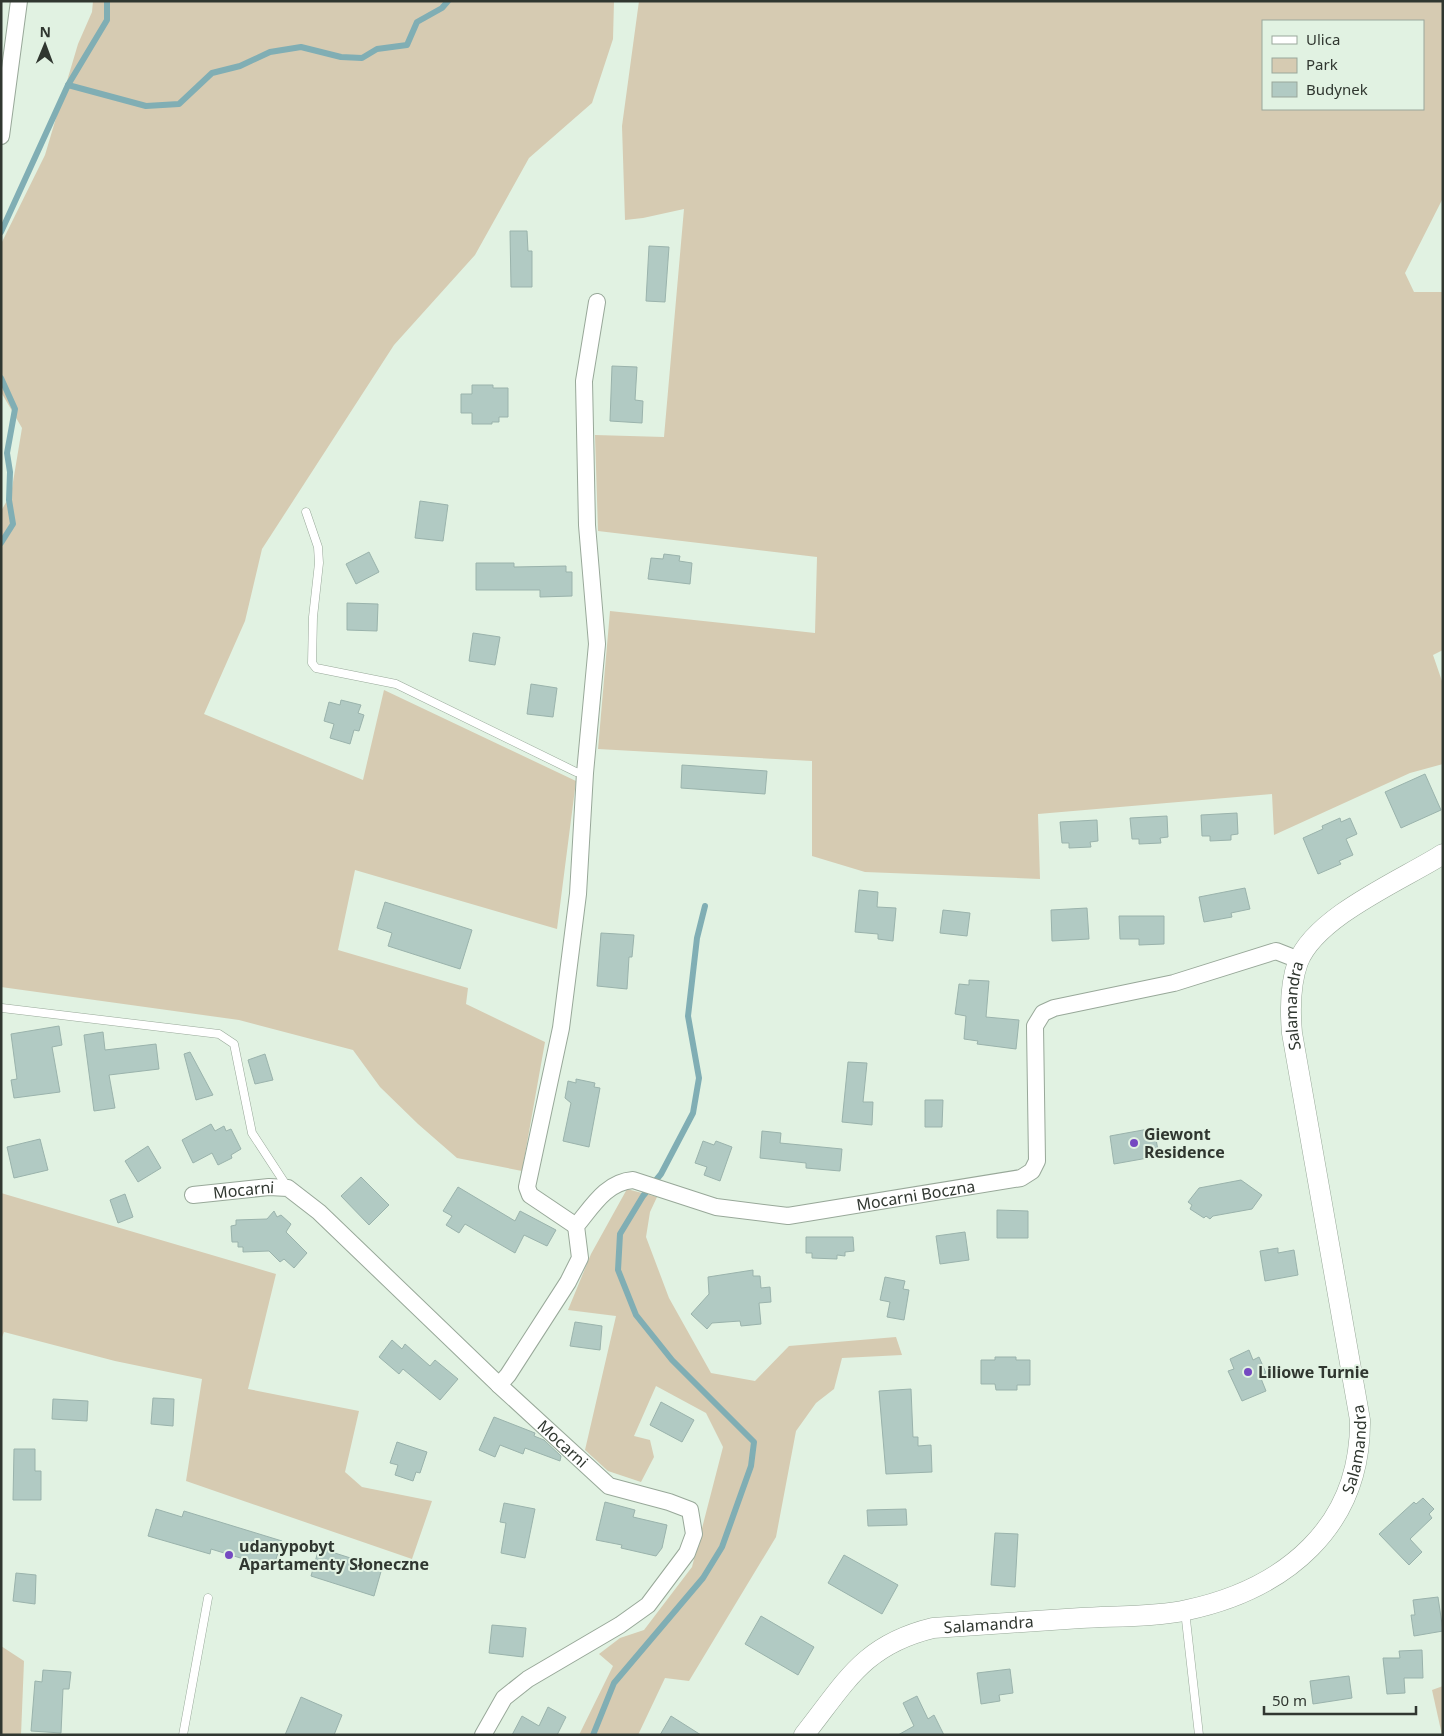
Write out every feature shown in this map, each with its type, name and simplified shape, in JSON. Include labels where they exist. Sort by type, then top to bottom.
[{"type":"street","points":[[1,136],[20,1]]},
{"type":"street","points":[[499,1385],[518,1360],[568,1282],[580,1258],[576,1226],[530,1195],[528,1187],[561,1028],[578,894],[585,773],[597,644],[587,525],[584,381],[597,302]]},
{"type":"street","name":"Salamandra","points":[[804,1735],[867,1657],[892,1641],[912,1633],[933,1628],[1185,1611],[1252,1590],[1279,1574],[1302,1556],[1322,1535],[1347,1492],[1360,1443],[1356,1395],[1292,1033],[1290,1016],[1292,984],[1299,960],[1316,934],[1334,919],[1443,854]]},
{"type":"street","name":"Mocarni Boczna","points":[[576,1226],[605,1191],[620,1181],[633,1180],[716,1207],[788,1216],[1021,1178],[1032,1171],[1037,1161],[1036,1026],[1043,1013],[1054,1008],[1174,983],[1276,951],[1299,960]]},
{"type":"street","name":"Mocarni","points":[[193,1194],[269,1187],[288,1188],[320,1212],[499,1385],[609,1486],[669,1502],[690,1510],[694,1534],[687,1553],[648,1605],[528,1679],[504,1698],[483,1735]]},
{"type":"lane","points":[[306,512],[318,547],[319,563],[313,617],[312,662],[316,668],[396,684],[576,772],[585,773]]},
{"type":"lane","points":[[2,1008],[219,1034],[234,1044],[252,1133],[288,1188]]},
{"type":"lane","points":[[183,1735],[208,1598]]},
{"type":"lane","points":[[1185,1611],[1199,1735]]},
{"type":"green space","points":[[93,1],[614,1],[613,39],[592,103],[529,158],[475,255],[394,345],[262,549],[245,621],[204,714],[363,780],[384,690],[576,781],[557,929],[355,870],[338,950],[468,988],[466,1004],[545,1042],[522,1171],[457,1158],[380,1087],[353,1050],[239,1020],[1,987],[1,511],[11,494],[22,428],[1,392],[1,244],[45,155],[78,44],[92,12]]},
{"type":"green space","points":[[639,1],[1443,1],[1443,198],[1405,273],[1414,292],[1443,292],[1443,650],[1433,655],[1443,684],[1443,764],[1410,773],[1274,835],[1272,794],[1038,814],[1040,879],[865,872],[812,856],[812,761],[598,749],[610,611],[815,633],[817,557],[598,531],[595,435],[664,437],[684,209],[625,220],[622,126]]},
{"type":"green space","points":[[627,1189],[657,1197],[650,1212],[646,1237],[669,1298],[711,1373],[755,1381],[789,1346],[896,1337],[902,1355],[842,1358],[834,1389],[816,1403],[796,1431],[776,1537],[689,1681],[665,1678],[638,1735],[579,1735],[613,1666],[599,1654],[620,1638],[644,1630],[692,1567],[723,1447],[706,1413],[656,1386],[634,1436],[650,1440],[654,1457],[641,1482],[608,1471],[585,1450],[616,1316],[568,1310],[591,1254]]},
{"type":"green space","points":[[1,1193],[276,1274],[248,1389],[359,1411],[345,1472],[362,1487],[432,1501],[412,1559],[186,1481],[202,1379],[115,1361],[4,1332],[1,1340]]},
{"type":"green space","points":[[1,1646],[24,1661],[21,1735],[1,1735]]},
{"type":"green space","points":[[1443,1686],[1443,1735],[1442,1735],[1432,1690]]},
{"type":"building","points":[[510,231],[527,231],[528,251],[532,251],[532,287],[511,287]]},
{"type":"building","points":[[649,246],[669,247],[665,302],[646,301]]},
{"type":"building","points":[[612,366],[637,367],[635,400],[643,401],[642,423],[610,421]]},
{"type":"building","points":[[472,385],[493,385],[493,388],[508,388],[508,417],[499,417],[499,422],[492,422],[492,424],[472,424],[472,413],[461,413],[461,394],[472,394]]},
{"type":"building","points":[[420,501],[448,505],[443,541],[415,538]]},
{"type":"building","points":[[369,552],[379,572],[356,584],[346,564]]},
{"type":"building","points":[[664,554],[680,556],[679,561],[692,563],[690,584],[648,579],[651,558],[663,559]]},
{"type":"building","points":[[476,563],[514,563],[514,567],[566,566],[566,572],[572,572],[572,596],[540,597],[540,590],[476,590]]},
{"type":"building","points":[[347,603],[378,604],[377,631],[347,630]]},
{"type":"building","points":[[473,633],[500,637],[495,665],[469,661]]},
{"type":"building","points":[[531,684],[557,688],[553,717],[527,714]]},
{"type":"building","points":[[341,700],[361,705],[358,713],[364,715],[359,731],[354,730],[350,744],[330,738],[334,724],[324,721],[329,702],[340,705]]},
{"type":"building","points":[[682,765],[767,771],[765,794],[681,788]]},
{"type":"building","points":[[1425,774],[1441,810],[1401,828],[1385,792]]},
{"type":"building","points":[[1237,813],[1238,834],[1231,835],[1231,840],[1210,841],[1210,836],[1202,836],[1201,815]]},
{"type":"building","points":[[1167,816],[1168,837],[1160,838],[1161,843],[1139,844],[1139,839],[1132,839],[1130,818]]},
{"type":"building","points":[[1340,818],[1341,822],[1350,818],[1357,834],[1346,839],[1353,855],[1339,861],[1341,864],[1318,874],[1303,838],[1323,829],[1322,826]]},
{"type":"building","points":[[1097,820],[1098,841],[1090,842],[1091,847],[1069,848],[1069,843],[1062,843],[1060,822]]},
{"type":"building","points":[[1245,888],[1250,909],[1231,913],[1232,917],[1204,922],[1199,897]]},
{"type":"building","points":[[859,890],[878,892],[877,907],[896,908],[893,941],[878,939],[878,934],[855,932]]},
{"type":"building","points":[[385,902],[472,930],[460,969],[388,946],[392,933],[377,928]]},
{"type":"building","points":[[1087,908],[1089,939],[1052,941],[1051,910]]},
{"type":"building","points":[[943,910],[970,913],[967,936],[940,933]]},
{"type":"building","points":[[1119,916],[1164,916],[1164,944],[1139,945],[1139,939],[1120,939]]},
{"type":"building","points":[[601,933],[634,935],[632,957],[629,957],[627,989],[597,986]]},
{"type":"building","points":[[969,980],[989,981],[986,1017],[1019,1020],[1016,1049],[977,1044],[978,1041],[964,1039],[966,1016],[955,1014],[959,984],[969,985]]},
{"type":"building","points":[[59,1026],[62,1045],[52,1047],[60,1092],[14,1098],[11,1080],[17,1079],[11,1034]]},
{"type":"building","points":[[103,1032],[105,1050],[156,1044],[159,1069],[109,1075],[115,1108],[94,1111],[84,1035]]},
{"type":"building","points":[[190,1052],[213,1095],[196,1100],[184,1054]]},
{"type":"building","points":[[265,1054],[273,1080],[255,1084],[248,1060]]},
{"type":"building","points":[[848,1062],[867,1063],[863,1102],[873,1102],[872,1125],[842,1122]]},
{"type":"building","points":[[576,1079],[595,1083],[594,1087],[600,1088],[589,1147],[563,1141],[571,1103],[565,1098],[568,1081],[576,1083]]},
{"type":"building","points":[[925,1100],[943,1100],[942,1127],[925,1127]]},
{"type":"building","points":[[211,1124],[215,1131],[224,1126],[226,1131],[231,1129],[241,1149],[231,1155],[232,1158],[218,1165],[212,1153],[193,1163],[182,1140]]},
{"type":"building","points":[[1154,1128],[1159,1156],[1114,1164],[1110,1136]]},
{"type":"building","points":[[762,1131],[781,1133],[780,1143],[842,1149],[840,1171],[806,1168],[806,1163],[760,1158]]},
{"type":"building","points":[[40,1139],[48,1170],[14,1178],[7,1147]]},
{"type":"building","points":[[703,1141],[714,1145],[716,1141],[732,1147],[720,1181],[704,1175],[707,1167],[695,1163]]},
{"type":"building","points":[[148,1146],[161,1168],[138,1182],[125,1161]]},
{"type":"building","points":[[361,1177],[389,1205],[369,1225],[341,1196]]},
{"type":"building","points":[[1241,1180],[1262,1195],[1252,1209],[1213,1216],[1210,1219],[1206,1216],[1204,1218],[1190,1209],[1192,1205],[1188,1202],[1199,1188]]},
{"type":"building","points":[[458,1187],[515,1221],[520,1211],[556,1230],[547,1246],[524,1235],[515,1253],[465,1224],[459,1233],[446,1225],[452,1216],[443,1211]]},
{"type":"building","points":[[125,1194],[133,1217],[118,1223],[110,1200]]},
{"type":"building","points":[[997,1210],[1028,1211],[1028,1238],[997,1238]]},
{"type":"building","points":[[274,1211],[277,1217],[281,1215],[291,1224],[286,1232],[307,1253],[294,1268],[284,1259],[280,1262],[269,1251],[243,1252],[243,1247],[238,1247],[238,1242],[232,1242],[231,1226],[236,1225],[236,1220],[267,1219]]},
{"type":"building","points":[[965,1232],[969,1260],[940,1264],[936,1236]]},
{"type":"building","points":[[806,1237],[853,1237],[854,1251],[845,1252],[845,1256],[837,1255],[837,1259],[812,1258],[812,1253],[806,1253]]},
{"type":"building","points":[[1278,1248],[1278,1253],[1294,1250],[1298,1275],[1265,1281],[1260,1251]]},
{"type":"building","points":[[753,1270],[753,1276],[760,1276],[761,1288],[770,1287],[771,1302],[759,1303],[761,1324],[741,1326],[740,1321],[712,1323],[707,1329],[691,1314],[709,1294],[708,1277]]},
{"type":"building","points":[[885,1277],[905,1281],[903,1289],[909,1290],[904,1320],[887,1317],[890,1302],[880,1300]]},
{"type":"building","points":[[575,1322],[602,1326],[600,1350],[570,1346]]},
{"type":"building","points":[[392,1340],[402,1349],[405,1344],[430,1366],[435,1360],[458,1379],[440,1400],[403,1369],[399,1374],[379,1357]]},
{"type":"building","points":[[1249,1350],[1253,1360],[1259,1357],[1266,1373],[1260,1376],[1266,1391],[1242,1401],[1228,1371],[1234,1369],[1230,1359]]},
{"type":"building","points":[[995,1357],[1016,1357],[1016,1360],[1030,1360],[1030,1385],[1017,1385],[1017,1390],[996,1390],[995,1384],[981,1384],[981,1360],[995,1360]]},
{"type":"building","points":[[911,1389],[913,1437],[918,1437],[918,1446],[931,1445],[932,1472],[886,1474],[879,1391]]},
{"type":"building","points":[[153,1398],[174,1399],[173,1426],[151,1424]]},
{"type":"building","points":[[53,1399],[88,1401],[87,1421],[52,1419]]},
{"type":"building","points":[[661,1402],[694,1420],[682,1442],[650,1425]]},
{"type":"building","points":[[494,1417],[535,1433],[534,1436],[544,1440],[561,1456],[560,1461],[525,1448],[523,1454],[500,1445],[495,1457],[479,1450]]},
{"type":"building","points":[[397,1442],[427,1452],[420,1473],[416,1472],[413,1481],[395,1475],[398,1465],[390,1463]]},
{"type":"building","points":[[14,1449],[35,1449],[35,1471],[41,1471],[41,1500],[13,1500]]},
{"type":"building","points":[[1423,1498],[1434,1509],[1429,1514],[1432,1518],[1410,1539],[1422,1552],[1409,1565],[1379,1534],[1414,1502],[1416,1504]]},
{"type":"building","points":[[605,1502],[635,1510],[633,1517],[667,1525],[662,1548],[656,1556],[621,1548],[622,1545],[596,1540]]},
{"type":"building","points":[[504,1503],[535,1509],[525,1558],[501,1553],[506,1523],[500,1522]]},
{"type":"building","points":[[156,1509],[182,1517],[184,1511],[282,1541],[273,1568],[211,1549],[210,1554],[148,1536]]},
{"type":"building","points":[[906,1509],[907,1525],[868,1526],[867,1510]]},
{"type":"building","points":[[995,1533],[1018,1534],[1015,1587],[991,1585]]},
{"type":"building","points":[[319,1548],[382,1568],[374,1596],[311,1576]]},
{"type":"building","points":[[844,1555],[898,1585],[882,1614],[828,1583]]},
{"type":"building","points":[[16,1573],[36,1575],[35,1604],[13,1601]]},
{"type":"building","points":[[1438,1597],[1443,1631],[1414,1636],[1411,1615],[1415,1615],[1413,1600]]},
{"type":"building","points":[[761,1616],[814,1647],[798,1675],[745,1644]]},
{"type":"building","points":[[492,1625],[526,1628],[523,1657],[489,1653]]},
{"type":"building","points":[[1422,1650],[1423,1678],[1404,1678],[1405,1693],[1387,1694],[1383,1658],[1400,1658],[1399,1651]]},
{"type":"building","points":[[1010,1669],[1013,1693],[999,1695],[1000,1701],[981,1704],[977,1673]]},
{"type":"building","points":[[43,1670],[71,1672],[69,1689],[63,1689],[61,1733],[31,1731],[35,1681],[42,1682]]},
{"type":"building","points":[[1349,1676],[1352,1698],[1313,1704],[1310,1681]]},
{"type":"building","points":[[917,1696],[928,1719],[934,1715],[944,1735],[898,1735],[914,1726],[903,1703]]},
{"type":"building","points":[[301,1697],[342,1715],[334,1735],[285,1735]]},
{"type":"building","points":[[548,1707],[566,1717],[557,1735],[512,1735],[522,1716],[539,1726]]},
{"type":"building","points":[[671,1716],[701,1735],[660,1735]]},
{"type":"waterway","points":[[1,232],[68,85],[107,20],[107,1]]},
{"type":"waterway","points":[[68,85],[146,106],[179,104],[212,73],[240,66],[270,52],[301,47],[341,57],[362,58],[377,49],[407,45],[417,22],[442,8],[448,1]]},
{"type":"waterway","points":[[1,378],[15,409],[7,453],[10,472],[9,500],[13,524],[1,543]]},
{"type":"waterway","points":[[593,1735],[614,1683],[703,1578],[722,1547],[751,1466],[754,1442],[672,1360],[636,1315],[618,1270],[620,1234],[643,1196],[661,1174],[693,1113],[699,1078],[688,1016],[697,938],[705,906]]},
{"type":"place","name":"Giewont Residence","points":[[1134,1143]]},
{"type":"place","name":"Liliowe Turnie","points":[[1248,1372]]},
{"type":"place","name":"udanypobyt Apartamenty Słoneczne","points":[[229,1555]]}]
